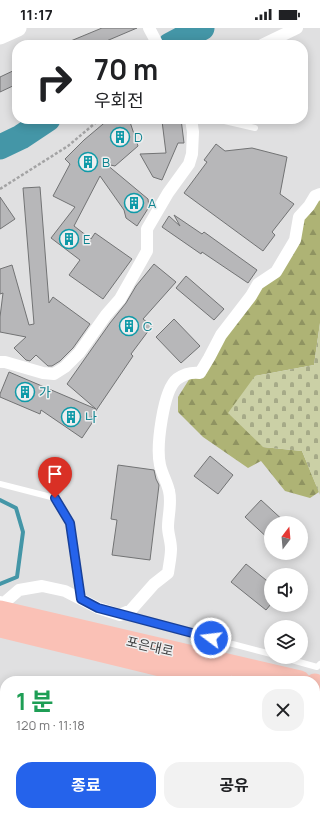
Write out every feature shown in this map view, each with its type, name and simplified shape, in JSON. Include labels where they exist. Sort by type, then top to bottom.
[{"type":"highway","name":"포은대로","points":[[5,617],[205,676]]},
{"type":"highway","name":"포은대로","points":[[5,617],[277,676]]},
{"type":"main road","points":[[0,36],[18,28]]},
{"type":"street","points":[[149,28],[155,40]]},
{"type":"street","points":[[272,40],[297,28]]},
{"type":"street","points":[[0,362],[5,362],[43,373],[54,374],[65,368],[78,353],[106,315],[120,299],[147,251],[147,230],[168,193],[188,164],[192,154],[192,124]]},
{"type":"street","points":[[5,617],[4,603],[19,590],[42,586],[65,591],[98,608],[120,615],[131,610],[154,584],[168,573],[171,548],[168,527],[170,510],[169,490],[163,477],[159,450],[163,410],[169,393],[176,380],[191,372],[200,373],[210,358],[221,334],[251,296],[258,284],[276,272],[295,240],[299,217],[310,206],[315,196],[320,194]]},
{"type":"lane","points":[[238,124],[255,128]]},
{"type":"lane","points":[[0,484],[55,498],[70,523],[81,599]]},
{"type":"lane","points":[[120,615],[264,652]]},
{"type":"lane","points":[[307,664],[318,667],[320,664]]},
{"type":"path","points":[[0,189],[68,146],[94,124]]},
{"type":"green space","points":[[320,198],[320,323],[314,365],[255,376],[263,447],[302,451],[319,492],[310,498],[285,491],[261,461],[248,468],[203,437],[178,412],[178,397],[190,378],[251,303],[303,218]]},
{"type":"green space","points":[[320,323],[320,495],[302,451],[263,447],[228,413],[255,376],[314,365]]},
{"type":"building","points":[[102,28],[137,28],[109,40],[73,40]]},
{"type":"building","points":[[12,71],[12,86],[0,92],[0,77]]},
{"type":"building","points":[[103,124],[131,124],[138,146],[115,166],[106,164],[148,199],[149,207],[137,226],[126,218],[124,210],[100,176],[74,226],[91,239],[95,233],[132,259],[103,299],[69,275],[80,260],[51,238],[75,207],[53,196],[70,164],[65,159]]},
{"type":"building","points":[[162,124],[182,124],[184,143],[178,143],[162,180],[153,177],[140,154],[166,153]]},
{"type":"building","points":[[216,144],[225,151],[252,148],[287,157],[280,194],[294,204],[272,232],[275,235],[263,251],[184,193],[207,162],[204,160]]},
{"type":"building","points":[[40,187],[49,303],[53,297],[90,324],[73,348],[60,361],[52,366],[48,366],[36,355],[30,361],[26,360],[14,348],[26,337],[0,332],[3,293],[0,294],[0,269],[12,265],[29,325],[34,324],[23,188]]},
{"type":"building","points":[[0,197],[15,219],[0,229]]},
{"type":"building","points":[[174,215],[202,234],[204,232],[257,270],[248,283],[202,252],[201,254],[162,227],[169,216],[180,226]]},
{"type":"building","points":[[154,264],[176,282],[143,319],[152,326],[131,354],[133,356],[91,418],[94,420],[82,438],[41,410],[40,414],[0,397],[9,372],[96,409],[67,384],[126,303],[136,286]]},
{"type":"building","points":[[186,276],[224,309],[214,320],[176,288]]},
{"type":"building","points":[[174,319],[200,346],[181,363],[156,337]]},
{"type":"building","points":[[210,456],[233,475],[218,494],[194,476]]},
{"type":"building","points":[[118,465],[154,470],[159,485],[150,560],[112,555],[117,520],[111,519]]},
{"type":"building","points":[[261,500],[278,516],[264,516],[264,535],[245,517]]},
{"type":"building","points":[[246,564],[264,578],[264,608],[231,582]]},
{"type":"waterway","points":[[179,40],[202,28]]},
{"type":"waterway","points":[[0,147],[21,137],[40,124]]},
{"type":"waterway","points":[[0,500],[16,508],[23,532],[17,577],[0,584]]},
{"type":"place","name":"D","points":[[120,137]]},
{"type":"place","name":"B","points":[[88,162]]},
{"type":"place","name":"A","points":[[134,203]]},
{"type":"place","name":"E","points":[[69,239]]},
{"type":"place","name":"C","points":[[129,326]]},
{"type":"place","name":"가","points":[[25,392]]},
{"type":"place","name":"나","points":[[71,417]]},
{"type":"route","points":[[55,498],[70,523],[81,599],[98,608],[120,615],[211,638]]}]
